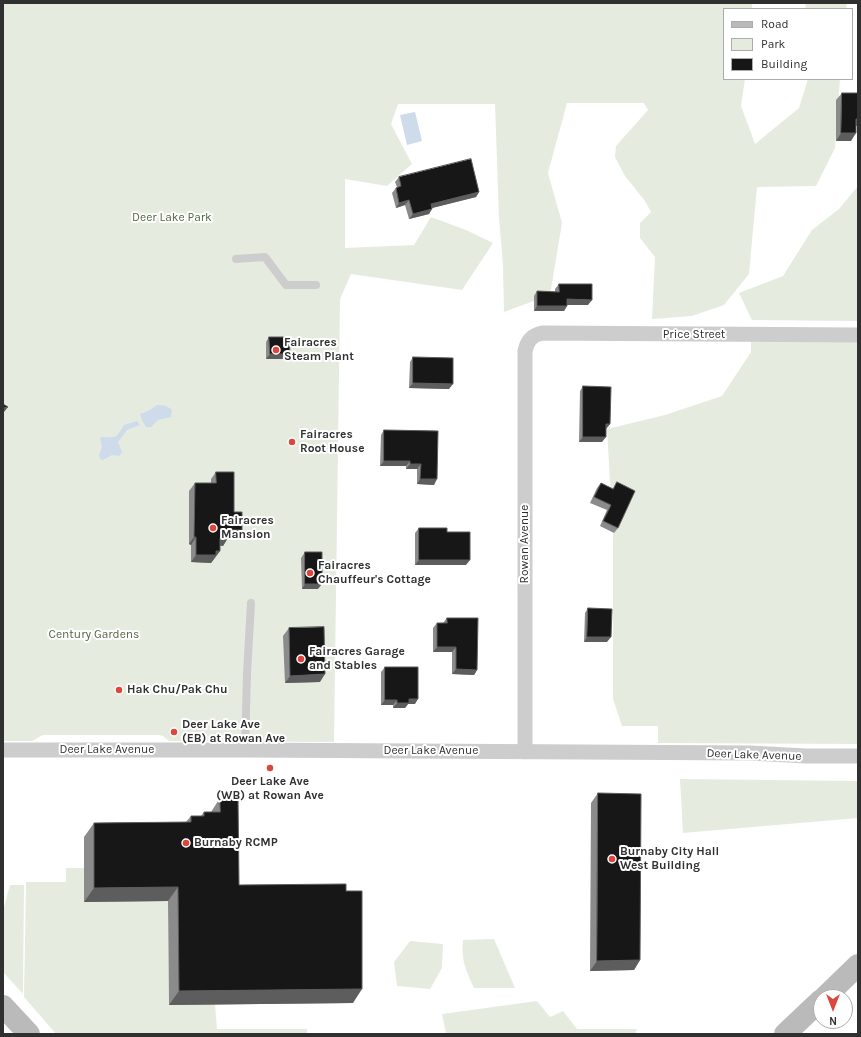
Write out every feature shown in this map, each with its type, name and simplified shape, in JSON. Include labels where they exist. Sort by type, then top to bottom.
[{"type":"main road","points":[[833,989],[858,964]]},
{"type":"main road","points":[[3,1006],[29,1034]]},
{"type":"main road","points":[[786,1034],[813,1008]]},
{"type":"street","name":"Price Street","points":[[531,338],[542,334],[858,335]]},
{"type":"street","name":"Rowan Avenue","points":[[525,752],[526,345],[531,338]]},
{"type":"street","name":"Deer Lake Avenue","points":[[3,750],[750,753],[806,756],[858,756]]},
{"type":"lane","points":[[236,259],[265,258],[286,285],[316,285]]},
{"type":"lane","points":[[245,750],[251,603]]},
{"type":"green space","name":"Deer Lake Park","points":[[3,3],[752,3],[752,8],[723,8],[723,80],[745,80],[741,106],[755,144],[799,108],[808,80],[840,80],[835,148],[816,186],[757,187],[749,274],[724,305],[692,316],[652,319],[655,257],[640,238],[640,223],[651,212],[645,201],[625,176],[615,157],[616,146],[648,110],[644,103],[567,103],[548,173],[562,223],[550,295],[504,312],[495,104],[398,104],[391,124],[412,164],[387,186],[345,179],[345,248],[414,245],[431,217],[466,230],[493,243],[462,290],[351,274],[340,299],[334,742],[169,741],[163,736],[159,735],[43,735],[32,741],[3,741]]},
{"type":"green space","points":[[805,3],[847,3],[846,8],[806,8]]},
{"type":"green space","points":[[858,186],[858,321],[752,320],[739,293],[783,276],[812,230],[839,209]]},
{"type":"green space","points":[[858,341],[858,744],[658,743],[658,726],[622,726],[613,699],[613,534],[607,429],[665,415],[722,396],[751,352],[751,342]]},
{"type":"green space","points":[[680,779],[858,781],[858,818],[683,833]]},
{"type":"green space","points":[[66,868],[84,868],[168,901],[169,1005],[215,1004],[217,1029],[307,1029],[307,1034],[56,1034],[24,997],[26,882],[66,882]]},
{"type":"green space","points":[[10,885],[24,885],[23,994],[3,972],[3,911]]},
{"type":"green space","points":[[494,939],[515,988],[474,988],[463,960],[463,940]]},
{"type":"green space","points":[[410,941],[443,944],[442,968],[430,989],[397,986],[394,962]]},
{"type":"green space","points":[[537,1001],[550,1017],[563,1011],[577,1029],[637,1029],[635,1034],[446,1033],[442,1014]]},
{"type":"water","points":[[415,112],[422,141],[407,145],[400,115]]},
{"type":"water","points":[[157,405],[166,406],[172,410],[171,417],[158,420],[151,427],[146,427],[140,414]]},
{"type":"water","points":[[137,421],[140,425],[127,430],[118,442],[122,452],[119,456],[112,455],[103,460],[100,459],[99,455],[102,447],[101,437],[115,437],[124,425]]},
{"type":"building","points":[[842,93],[858,93],[858,119],[856,119],[856,133],[841,133]]},
{"type":"building","points":[[471,159],[479,192],[431,204],[432,209],[413,214],[409,200],[399,203],[396,188],[401,186],[399,177]]},
{"type":"building","points":[[559,284],[592,284],[592,300],[567,299],[567,306],[537,306],[537,291],[559,292]]},
{"type":"building","points":[[269,337],[289,337],[290,354],[270,354]]},
{"type":"building","points":[[413,357],[453,358],[453,384],[413,383]]},
{"type":"building","points":[[583,386],[611,387],[610,424],[606,424],[606,437],[583,437]]},
{"type":"building","points":[[384,430],[438,431],[437,479],[420,479],[421,464],[410,464],[410,461],[384,461]]},
{"type":"building","name":"Fairacres Mansion","points":[[216,472],[234,472],[234,512],[242,512],[242,530],[228,530],[228,538],[220,538],[220,551],[216,551],[216,555],[196,555],[196,537],[194,537],[195,483],[216,483]]},
{"type":"building","points":[[617,482],[635,491],[618,528],[603,521],[611,505],[594,497],[601,483],[613,489]]},
{"type":"building","points":[[419,528],[447,528],[447,532],[470,532],[470,560],[419,560]]},
{"type":"building","name":"Fairacres Chauffeur's Cottage","points":[[305,552],[322,552],[322,584],[305,584]]},
{"type":"building","points":[[588,608],[612,609],[611,637],[587,637]]},
{"type":"building","points":[[447,618],[478,618],[477,670],[456,669],[456,647],[437,647],[437,623],[447,623]]},
{"type":"building","name":"Fairacres Garage and Stables","points":[[324,627],[325,674],[290,676],[289,628]]},
{"type":"building","points":[[385,667],[418,667],[418,699],[409,699],[409,703],[397,703],[397,700],[385,700]]},
{"type":"building","name":"Burnaby City Hall West Building","points":[[598,793],[641,794],[640,960],[597,961]]},
{"type":"building","points":[[220,798],[238,798],[239,885],[346,884],[346,891],[362,891],[362,989],[179,991],[178,887],[94,888],[94,823],[191,822],[191,816],[204,816],[204,812],[220,812]]},
{"type":"place","name":"Fairacres Steam Plant","points":[[276,350]]},
{"type":"place","name":"Fairacres Root House","points":[[292,442]]},
{"type":"place","name":"Fairacres Mansion","points":[[213,528]]},
{"type":"place","name":"Fairacres Chauffeur's Cottage","points":[[310,573]]},
{"type":"place","name":"Fairacres Garage and Stables","points":[[301,659]]},
{"type":"place","name":"Hak Chu/Pak Chu","points":[[119,690]]},
{"type":"place","name":"Deer Lake Ave (EB) at Rowan Ave","points":[[174,732]]},
{"type":"place","name":"Deer Lake Ave (WB) at Rowan Ave","points":[[270,768]]},
{"type":"place","name":"Burnaby RCMP","points":[[186,843]]},
{"type":"place","name":"Burnaby City Hall West Building","points":[[612,859]]},
{"type":"park label","name":"Century Gardens","points":[[94,635]]}]
